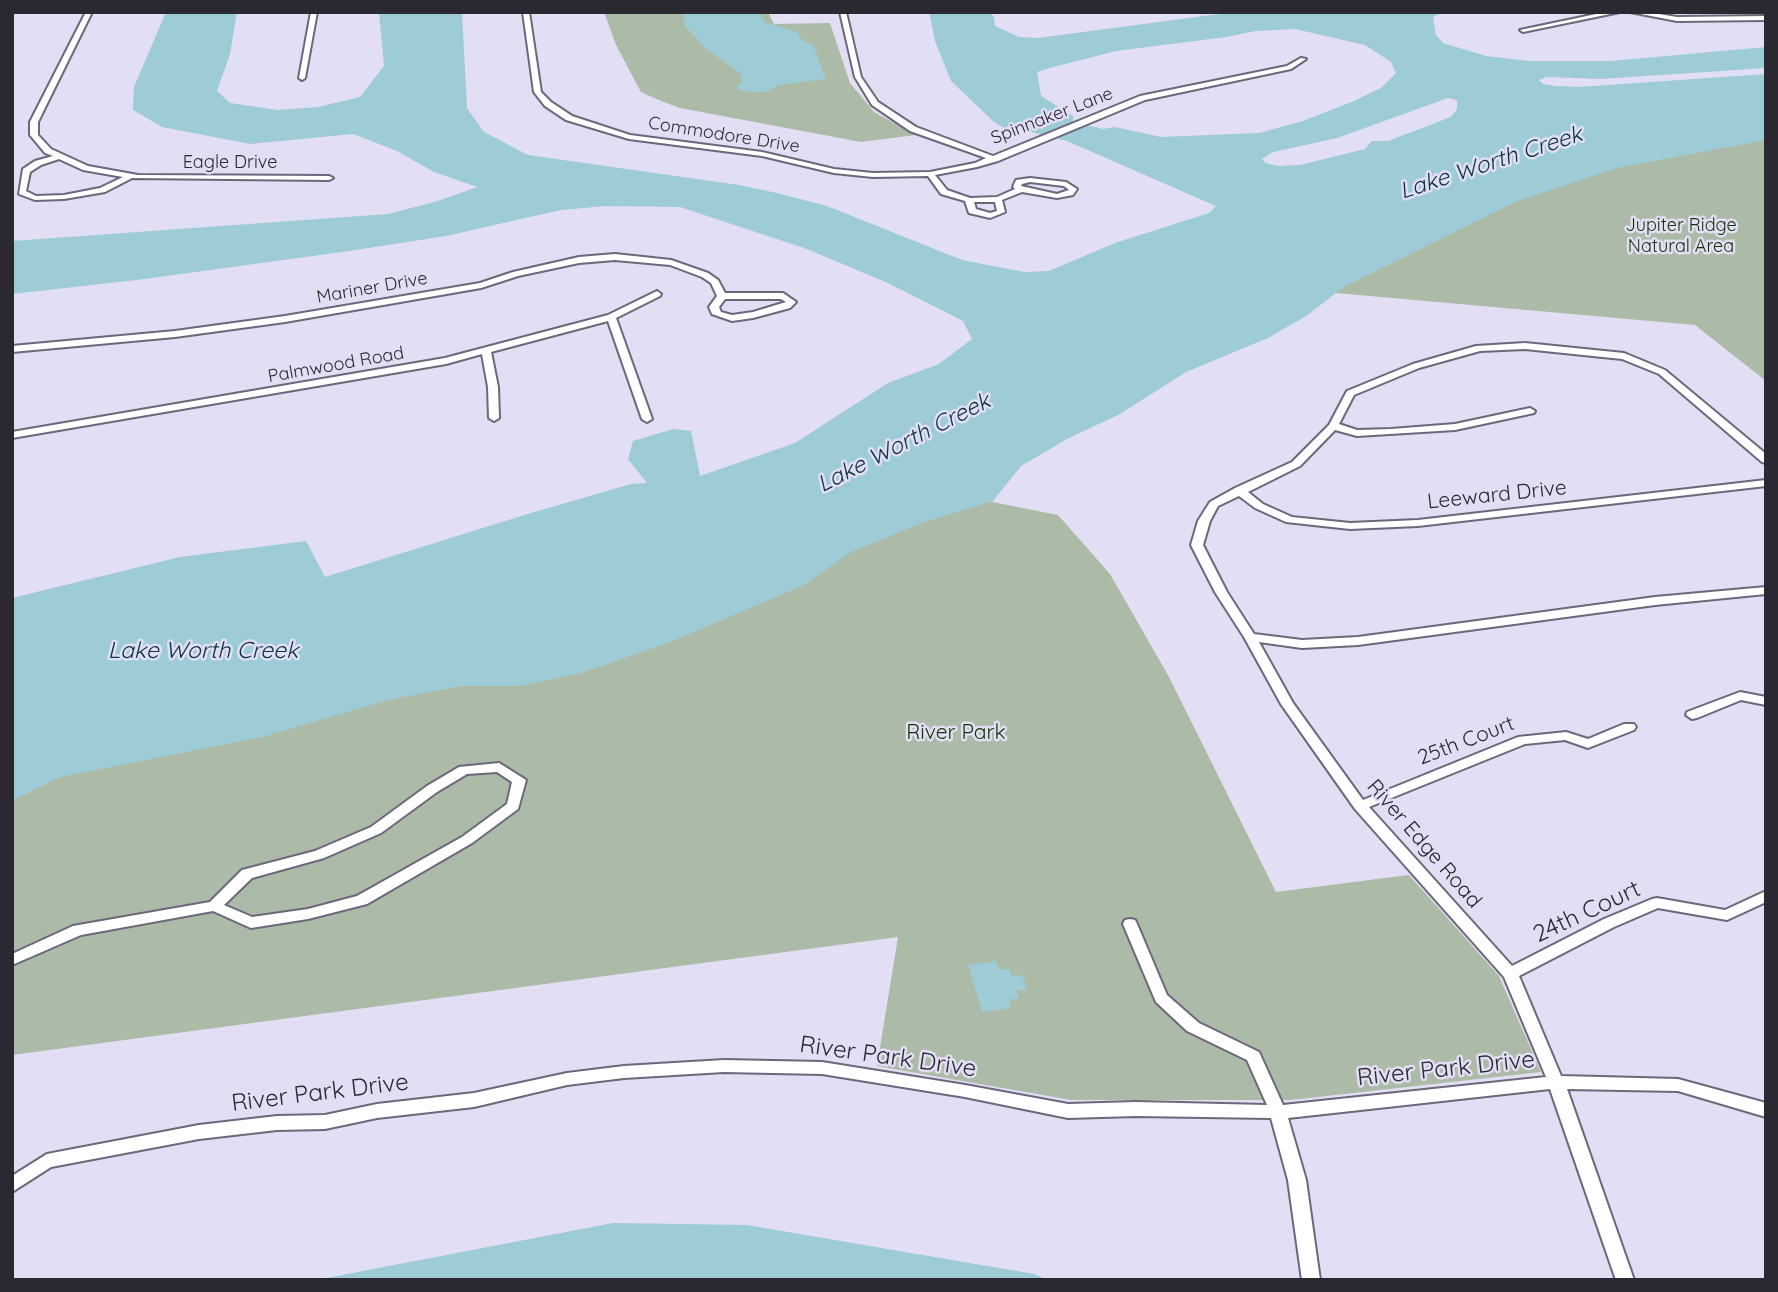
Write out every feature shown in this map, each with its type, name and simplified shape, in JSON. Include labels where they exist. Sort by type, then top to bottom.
[{"type":"street","name":"Eagle Drive","points":[[89,12],[34,122],[33,130],[38,142],[57,157],[86,168],[131,176],[178,179],[329,178]]},
{"type":"street","points":[[302,78],[314,12]]},
{"type":"street","name":"Commodore Drive","points":[[526,12],[538,92],[557,111],[584,124],[636,138],[762,154],[834,171],[893,176],[930,174],[995,159]]},
{"type":"street","name":"Spinnaker Lane","points":[[843,12],[858,76],[875,103],[913,129],[995,159],[1161,93],[1289,68],[1303,59]]},
{"type":"street","points":[[1523,30],[1617,12]]},
{"type":"street","points":[[1633,12],[1684,19],[1766,18]]},
{"type":"street","name":"Eagle Drive","points":[[57,157],[38,163],[26,171],[22,192],[41,198],[64,197],[102,190],[131,176]]},
{"type":"street","points":[[930,174],[944,192],[969,200],[998,199],[1020,190],[1057,195],[1070,193],[1073,188],[1059,182],[1030,180],[1016,184],[1020,190]]},
{"type":"street","points":[[969,200],[972,211],[990,216],[1001,212],[998,199]]},
{"type":"street","name":"Mariner Drive","points":[[12,349],[175,334],[285,319],[481,285],[579,260],[615,257],[671,263],[705,275],[715,282],[722,296]]},
{"type":"street","name":"Palmwood Road","points":[[12,435],[410,369],[611,317],[657,294]]},
{"type":"street","name":"Mariner Drive","points":[[722,296],[783,296],[791,302],[787,306],[732,318],[718,314],[714,307],[722,296]]},
{"type":"street","points":[[611,317],[647,419]]},
{"type":"street","name":"River Edge Road","points":[[1625,1280],[1556,1082],[1510,974],[1360,806],[1287,704],[1196,545],[1204,521],[1214,504],[1296,464],[1333,426],[1350,393],[1416,366],[1479,348],[1525,346],[1624,356],[1662,372],[1766,460]]},
{"type":"street","points":[[486,351],[493,387],[494,418]]},
{"type":"street","points":[[1333,426],[1357,433],[1430,429],[1455,427],[1530,411]]},
{"type":"street","name":"Leeward Drive","points":[[1239,490],[1259,506],[1290,520],[1350,526],[1458,519],[1766,483]]},
{"type":"street","points":[[1250,637],[1302,644],[1359,641],[1655,601],[1766,590]]},
{"type":"street","points":[[1692,715],[1740,696],[1766,701]]},
{"type":"street","name":"25th Court","points":[[1360,806],[1523,740],[1566,736],[1588,744],[1629,727]]},
{"type":"street","points":[[12,960],[78,930],[214,906],[247,874],[319,855],[376,830],[432,789],[464,770],[499,767],[519,780],[513,806],[467,840],[362,900],[308,914],[251,923],[214,906]]},
{"type":"street","name":"24th Court","points":[[1510,974],[1609,923],[1657,903],[1727,915],[1766,896]]},
{"type":"street","points":[[1130,924],[1161,998],[1194,1027],[1253,1056],[1278,1112],[1297,1180],[1311,1280]]},
{"type":"street","name":"River Park Drive","points":[[12,1185],[47,1161],[199,1132],[276,1123],[325,1122],[377,1111],[474,1100],[567,1079],[624,1072],[724,1066],[822,1068],[1068,1111],[1136,1109],[1278,1112],[1556,1082],[1678,1085],[1766,1110]]},
{"type":"green space","points":[[604,12],[768,12],[774,24],[830,23],[850,83],[874,112],[916,135],[861,142],[680,108],[661,101],[641,92],[616,45]]},
{"type":"green space","name":"Jupiter Ridge Natural Area","points":[[1766,136],[1766,381],[1695,325],[1325,292],[1541,187],[1706,142]]},
{"type":"green space","name":"River Park","points":[[977,499],[1058,515],[1110,574],[1169,677],[1276,892],[1409,875],[1499,976],[1541,1072],[1291,1100],[1071,1100],[877,1066],[898,937],[12,1055],[12,797],[63,772],[830,555]]},
{"type":"water","name":"Lake Worth Creek","points":[[166,12],[237,12],[230,54],[217,91],[230,103],[278,110],[318,107],[360,97],[384,66],[379,12],[462,12],[467,108],[484,132],[528,155],[739,185],[777,193],[827,206],[962,260],[1024,272],[1049,271],[1115,243],[1209,213],[1216,206],[1067,141],[1004,128],[994,122],[951,81],[935,41],[929,12],[990,12],[995,26],[1019,37],[1038,38],[1234,12],[1443,12],[1433,17],[1436,35],[1443,43],[1486,56],[1529,61],[1611,61],[1766,47],[1766,68],[1601,79],[1547,77],[1539,80],[1543,84],[1579,87],[1766,74],[1766,140],[1617,168],[1515,202],[1344,287],[1306,316],[1268,338],[1186,372],[1120,414],[1067,439],[1021,466],[993,501],[924,522],[851,552],[804,585],[668,643],[581,673],[520,686],[461,686],[388,700],[262,737],[60,777],[12,801],[12,598],[180,557],[306,541],[325,577],[531,513],[631,484],[647,483],[628,459],[633,441],[673,429],[691,431],[700,476],[795,443],[888,383],[939,364],[972,339],[963,321],[890,284],[807,249],[680,207],[606,206],[561,210],[446,236],[349,251],[12,294],[12,241],[388,214],[477,187],[434,172],[397,151],[353,134],[250,144],[162,127],[133,110],[134,87]],"holes":[[[1295,29],[1365,45],[1391,62],[1396,73],[1381,88],[1354,101],[1303,121],[1259,133],[1161,137],[1115,127],[1103,129],[1073,122],[1073,116],[1041,96],[1037,72],[1050,68],[1116,51],[1256,31]],[[1448,98],[1457,100],[1457,109],[1451,117],[1388,141],[1372,141],[1365,149],[1300,165],[1277,166],[1262,159],[1273,152],[1337,138]]]},
{"type":"water","points":[[683,12],[761,12],[764,22],[797,32],[802,40],[813,45],[826,79],[779,85],[766,92],[749,92],[736,88],[742,82],[741,74],[705,48],[685,26]]},
{"type":"water","points":[[996,961],[999,970],[1009,969],[1012,976],[1022,975],[1027,989],[1016,991],[1019,998],[1009,1000],[1011,1008],[982,1012],[968,965]]},
{"type":"water","points":[[613,1223],[747,1225],[1034,1274],[1048,1280],[316,1280]]}]
